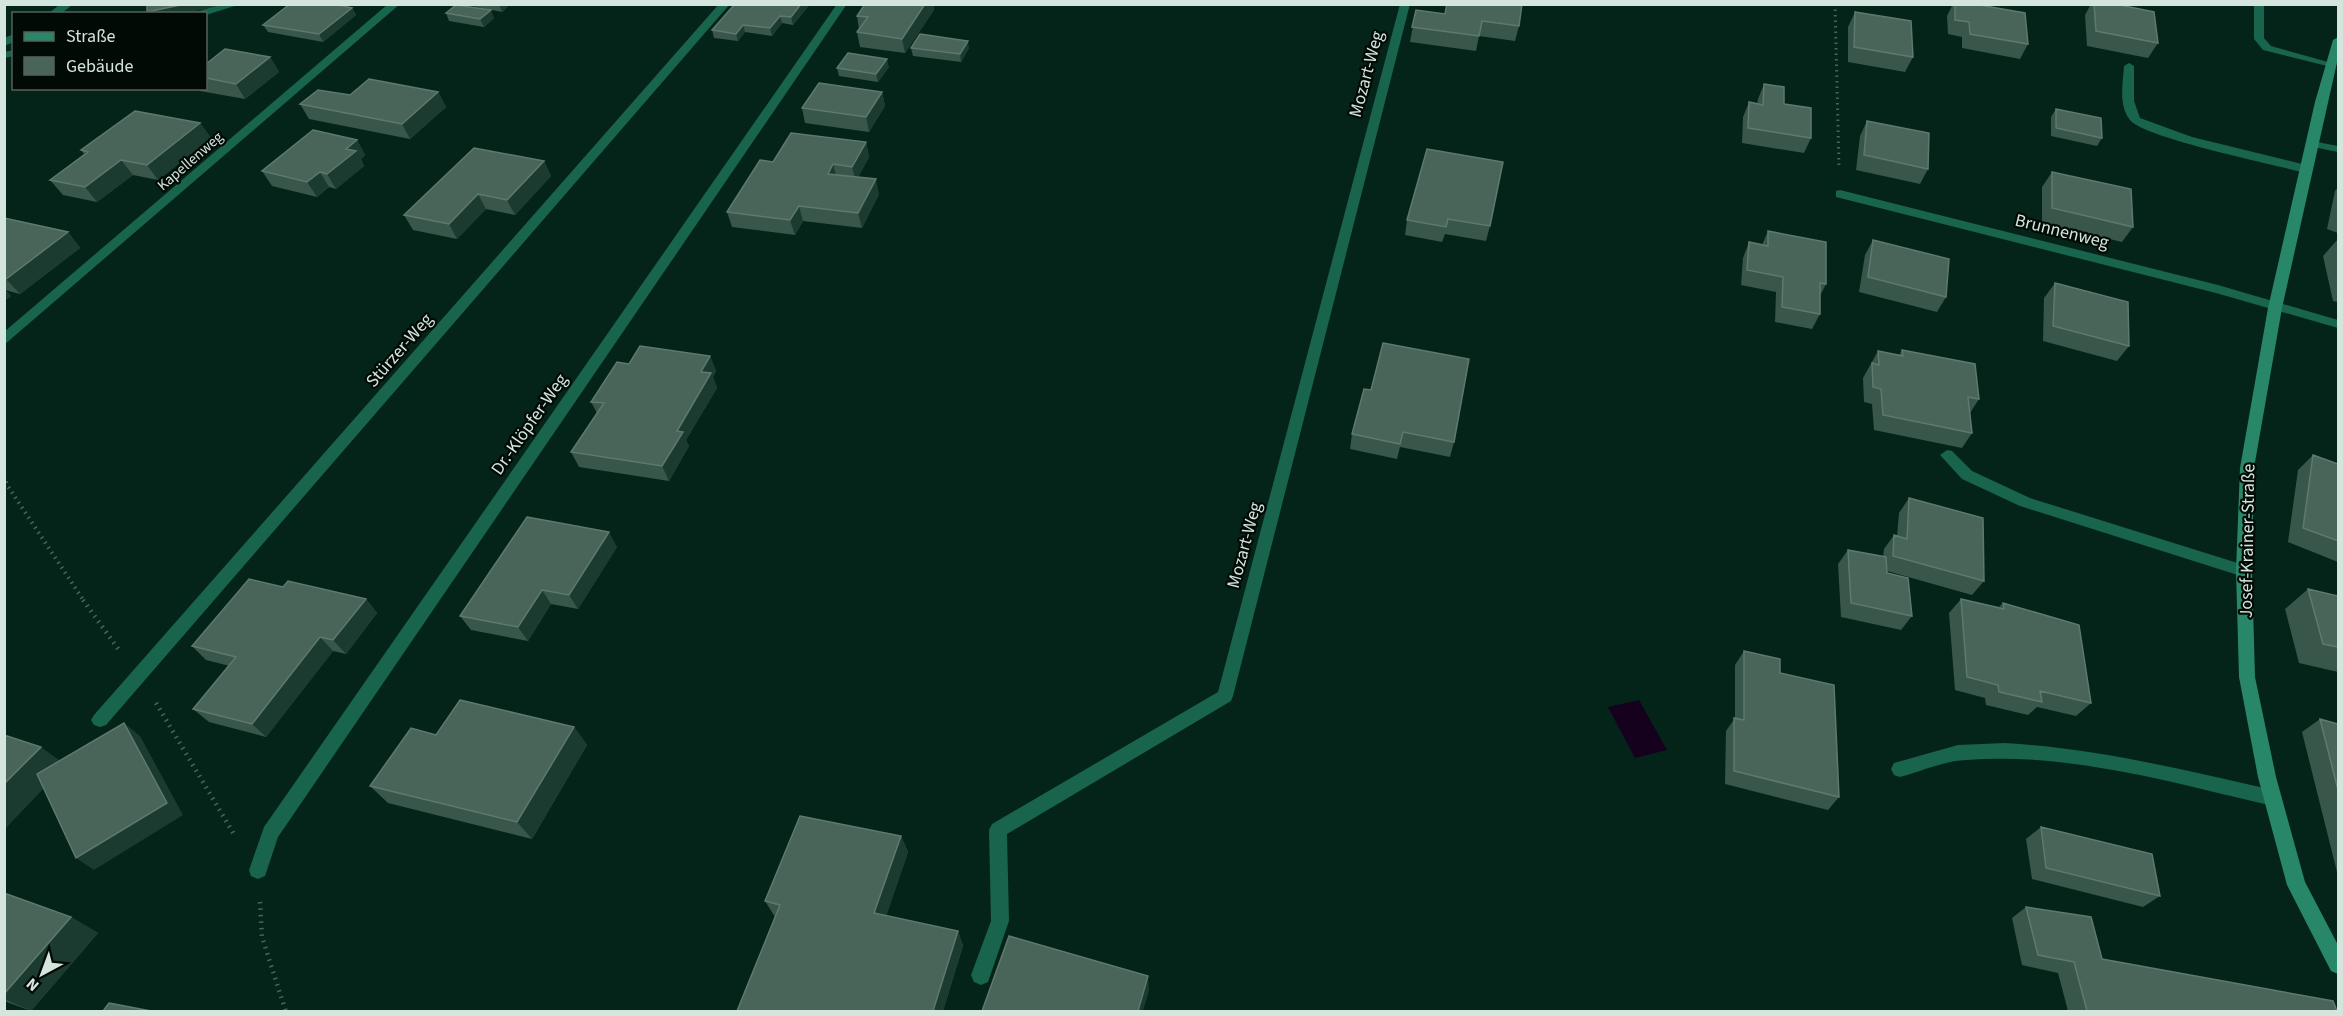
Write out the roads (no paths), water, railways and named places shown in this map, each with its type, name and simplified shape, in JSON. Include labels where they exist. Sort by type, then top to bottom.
[{"type":"main road","name":"Josef-Krainer-Straße","points":[[2338,40],[2275,308],[2247,468],[2244,571],[2247,677],[2273,798],[2296,885],[2338,964]]},
{"type":"street","points":[[203,12],[236,4]]},
{"type":"street","name":"Kapellenweg","points":[[4,340],[395,4]]},
{"type":"street","name":"Stürzer-Weg","points":[[100,720],[725,4]]},
{"type":"street","name":"Dr.-Klöpfer-Weg","points":[[258,870],[270,833],[842,4]]},
{"type":"street","name":"Mozart-Weg","points":[[981,975],[999,921],[998,830],[1225,696],[1404,4]]},
{"type":"street","points":[[2259,4],[2259,39],[2267,48],[2331,66]]},
{"type":"street","points":[[2129,66],[2129,110],[2137,122],[2161,131],[2306,169]]},
{"type":"street","points":[[2312,144],[2338,149]]},
{"type":"street","name":"Brunnenweg","points":[[1840,194],[2218,289],[2275,308],[2338,324]]},
{"type":"street","points":[[1947,455],[1967,475],[2025,502],[2244,571]]},
{"type":"street","points":[[1900,769],[1964,752],[2038,752],[2137,768],[2273,798]]}]
